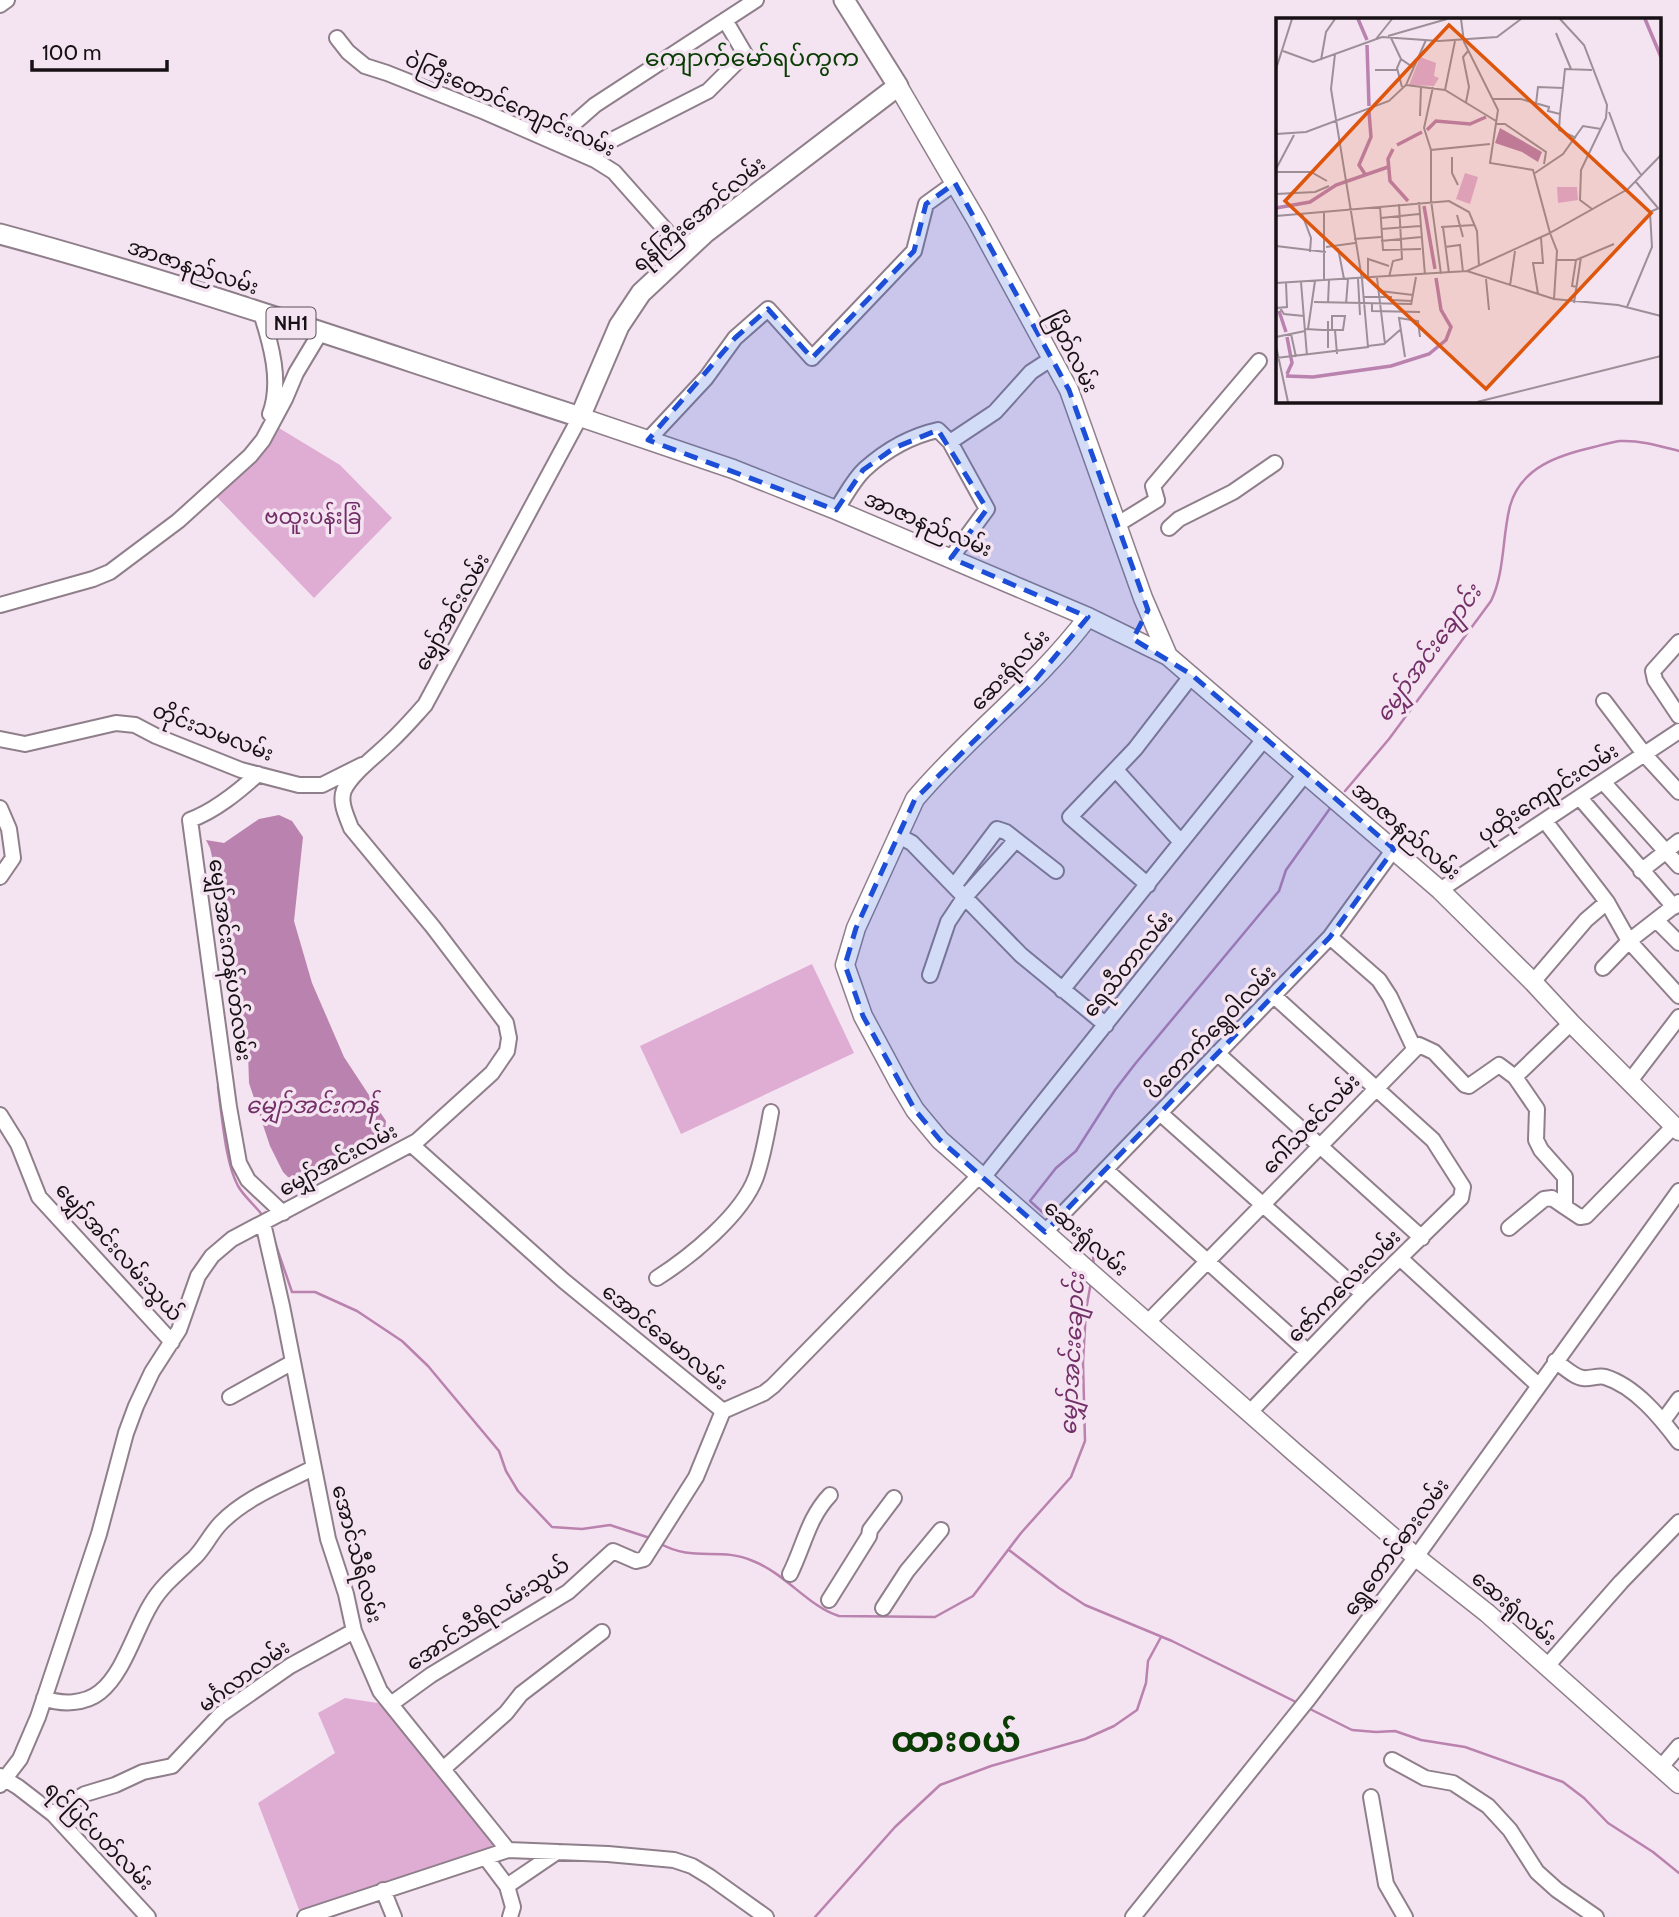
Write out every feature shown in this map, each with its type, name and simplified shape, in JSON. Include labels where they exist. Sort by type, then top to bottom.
[{"type":"highway","points":[[844,0],[898,86]]},
{"type":"highway","name":"ရန်ကြီးအောင်လမ်း","points":[[580,417],[619,326],[641,293],[735,209],[898,86]]},
{"type":"highway","name":"အာဇာနည်လမ်း","points":[[0,234],[261,313],[580,417]]},
{"type":"main road","name":"မြိတ်လမ်း","points":[[898,86],[955,183],[1069,390],[1148,610],[1168,656]]},
{"type":"main road","name":"အာဇာနည်လမ်း","points":[[580,417],[733,469],[836,510],[1088,617],[1168,656],[1440,890],[1676,1128]]},
{"type":"main road","points":[[1129,637],[1138,633],[1144,625],[1148,610]]},
{"type":"main road","name":"ဆေးရုံလမ်း","points":[[1088,617],[1064,649],[1032,684],[930,781],[915,799],[856,928],[845,965],[863,1016],[915,1110],[940,1140],[1416,1557],[1487,1613],[1679,1784]]},
{"type":"street","points":[[0,5],[7,0]]},
{"type":"street","points":[[554,141],[595,105],[756,0]]},
{"type":"street","points":[[595,160],[598,149],[608,142],[708,91],[745,54],[725,20]]},
{"type":"street","name":"ဝဲကြီးတောင်ကျောင်းလမ်း","points":[[337,38],[348,52],[365,66],[387,72],[595,160],[614,172],[685,252]]},
{"type":"street","points":[[648,440],[706,378],[735,338],[768,309],[812,358],[914,251],[926,204],[955,183]]},
{"type":"street","points":[[0,596],[76,575],[114,560],[245,452],[258,436],[273,406],[274,367],[270,339],[261,313]]},
{"type":"street","points":[[0,605],[110,572],[178,521],[250,456],[274,421],[296,373],[320,333]]},
{"type":"street","points":[[950,442],[995,412],[1031,372],[1051,359]]},
{"type":"street","points":[[1118,524],[1157,500],[1153,486],[1259,361]]},
{"type":"street","points":[[274,367],[296,373]]},
{"type":"street","name":"မျှော်အင်းလမ်း","points":[[3,1775],[20,1759],[44,1698],[100,1534],[126,1433],[136,1406],[152,1372],[172,1342],[204,1267],[212,1256],[232,1239],[412,1145],[492,1073],[507,1051],[509,1038],[506,1023],[351,828],[345,813],[344,790],[425,705],[580,417]]},
{"type":"street","points":[[836,510],[863,470],[894,448],[924,433],[938,430],[950,442],[986,509],[951,558]]},
{"type":"street","points":[[1169,528],[1179,519],[1233,492],[1275,463]]},
{"type":"street","points":[[1679,642],[1653,671],[1679,716]]},
{"type":"street","points":[[1147,885],[1070,817],[1135,749],[1192,675]]},
{"type":"street","points":[[1604,701],[1645,755],[1679,792]]},
{"type":"street","name":"တိုင်းသမလမ်း","points":[[0,739],[25,744],[116,723],[135,725],[156,736],[258,774],[299,785],[322,785],[367,763]]},
{"type":"street","name":"ပုထိုးကျောင်းလမ်း","points":[[1440,890],[1679,731]]},
{"type":"street","points":[[1062,990],[1265,738]]},
{"type":"street","points":[[1116,770],[1180,841]]},
{"type":"street","name":"ရေသီတာလမ်း","points":[[982,1179],[1306,773]]},
{"type":"street","name":"မျှော်အင်းကန်ပတ်လမ်း","points":[[258,774],[239,791],[201,816],[190,820],[239,1163],[248,1181],[283,1213]]},
{"type":"street","points":[[1604,783],[1679,866]]},
{"type":"street","points":[[1580,798],[1641,871],[1676,904],[1629,941],[1603,968]]},
{"type":"street","points":[[0,808],[9,829],[13,859],[0,877]]},
{"type":"street","points":[[1545,821],[1607,902],[1629,941],[1679,996]]},
{"type":"street","points":[[954,886],[997,829],[1016,839],[1056,871]]},
{"type":"street","points":[[897,835],[912,843],[1021,955],[1106,1026]]},
{"type":"street","points":[[930,975],[948,922],[964,898],[1016,839]]},
{"type":"street","points":[[1641,871],[1679,841]]},
{"type":"street","name":"ပိတောက်ရွှေဝါလမ်း","points":[[1045,1232],[1107,1171],[1330,936],[1394,849]]},
{"type":"street","points":[[1534,982],[1586,920],[1607,902]]},
{"type":"street","points":[[1656,920],[1679,943]]},
{"type":"street","points":[[1330,936],[1379,980],[1414,1048],[1422,1045],[1434,1052],[1465,1085],[1469,1086],[1499,1065],[1515,1077],[1537,1110],[1536,1140],[1541,1150],[1565,1177],[1565,1206]]},
{"type":"street","points":[[1274,996],[1376,1088]]},
{"type":"street","points":[[1630,1081],[1679,1017]]},
{"type":"street","points":[[1515,1077],[1571,1023]]},
{"type":"street","name":"ဂေါ်သဇင်လမ်း","points":[[1148,1322],[1414,1048]]},
{"type":"street","points":[[1217,1054],[1422,1238]]},
{"type":"street","name":"ဇော်ကလေးလမ်း","points":[[1250,1412],[1363,1294],[1461,1198],[1463,1187],[1433,1140],[1376,1088]]},
{"type":"street","points":[[657,1278],[685,1259],[719,1228],[742,1202],[755,1178],[771,1112]]},
{"type":"street","points":[[1161,1114],[1363,1294]]},
{"type":"street","name":"မျှော်အင်းလမ်းသွယ်","points":[[0,1115],[18,1144],[39,1197],[172,1342]]},
{"type":"street","points":[[1510,1228],[1548,1198],[1580,1217],[1586,1216],[1676,1128]]},
{"type":"street","name":"အောင်ခေမာလမ်း","points":[[412,1145],[564,1281],[723,1411],[764,1393],[773,1386],[974,1181],[982,1179]]},
{"type":"street","points":[[1107,1171],[1307,1351]]},
{"type":"street","name":"ရွှေတောင်ဓားလမ်း","points":[[1133,1917],[1309,1698],[1416,1557],[1679,1191]]},
{"type":"street","name":"အောင်သီရိလမ်း","points":[[263,1223],[328,1539],[346,1594],[354,1631],[380,1691],[508,1850]]},
{"type":"street","points":[[1401,1259],[1538,1385]]},
{"type":"street","points":[[1555,1361],[1581,1378],[1602,1376],[1629,1391],[1663,1421],[1679,1442]]},
{"type":"street","points":[[230,1397],[293,1362]]},
{"type":"street","points":[[1663,1421],[1679,1399]]},
{"type":"street","name":"အောင်သီရိလမ်းသွယ်","points":[[391,1704],[431,1675],[568,1592],[613,1551],[636,1561],[644,1559],[696,1477],[723,1411]]},
{"type":"street","points":[[44,1698],[69,1703],[84,1700],[111,1682],[163,1586],[200,1552],[221,1523],[265,1492],[313,1468]]},
{"type":"street","points":[[790,1574],[810,1521],[818,1507],[830,1495]]},
{"type":"street","points":[[829,1600],[869,1536],[870,1530],[894,1499]]},
{"type":"street","points":[[1547,1666],[1665,1534],[1679,1522]]},
{"type":"street","points":[[883,1608],[907,1571],[941,1530]]},
{"type":"street","name":"မင်္ဂလာလမ်း","points":[[53,1814],[85,1794],[143,1772],[172,1766],[221,1714],[290,1666],[354,1631]]},
{"type":"street","points":[[443,1769],[506,1713],[521,1694],[602,1632]]},
{"type":"street","points":[[1661,1768],[1679,1746]]},
{"type":"street","points":[[1392,1760],[1425,1778],[1453,1783],[1488,1806],[1510,1830],[1537,1872],[1556,1890],[1596,1917]]},
{"type":"street","name":"ရင်ပြင်ပတ်လမ်း","points":[[3,1775],[53,1814],[148,1917]]},
{"type":"street","points":[[1371,1797],[1386,1884],[1405,1917]]},
{"type":"street","points":[[306,1917],[508,1850],[674,1860],[692,1866],[710,1877],[765,1917]]},
{"type":"street","points":[[507,1886],[558,1852]]},
{"type":"street","points":[[486,1858],[507,1886],[513,1907],[510,1917]]},
{"type":"street","points":[[383,1890],[394,1917]]},
{"type":"highlighted area","points":[[955,183],[1069,390],[1148,610],[1133,639],[1192,675],[1394,849],[1330,937],[1045,1232],[940,1140],[915,1110],[863,1016],[845,965],[856,928],[915,799],[1032,684],[1088,617],[951,558],[987,509],[938,430],[894,448],[863,470],[836,510],[648,440],[735,338],[768,309],[812,358],[914,251],[926,204]]},
{"type":"green space","name":"ဗထူးပန်းခြံ","points":[[279,428],[340,465],[392,518],[314,598],[215,495]]},
{"type":"green space","points":[[812,964],[854,1053],[681,1134],[640,1046]]},
{"type":"green space","points":[[345,1698],[384,1704],[500,1849],[301,1915],[258,1803],[335,1753],[318,1713]]},
{"type":"water","name":"မျှော်အင်းကန်","points":[[279,815],[292,821],[303,837],[294,921],[312,983],[344,1057],[386,1121],[385,1131],[376,1139],[293,1178],[283,1172],[270,1146],[249,1083],[248,1052],[237,1009],[239,987],[232,961],[230,934],[206,840],[224,843],[259,819]]},
{"type":"waterway","name":"မျှော်အင်းချောင်း","points":[[1345,791],[1389,739],[1491,601],[1499,578],[1510,506],[1523,481],[1532,472],[1555,459],[1614,442],[1642,442],[1679,451]]},
{"type":"waterway","name":"မျှော်အင်းချောင်း","points":[[1050,1219],[1030,1201],[1056,1168],[1076,1151],[1135,1064],[1279,891],[1286,870],[1331,807]]},
{"type":"waterway","name":"မျှော်အင်းချောင်း","points":[[218,1087],[225,1138],[234,1176],[238,1186],[263,1216]]},
{"type":"waterway","name":"မျှော်အင်းချောင်း","points":[[1058,1225],[1093,1255],[1094,1268]]},
{"type":"waterway","name":"မျှော်အင်းချောင်း","points":[[270,1228],[292,1292],[315,1292],[357,1311],[402,1341],[428,1366],[499,1451],[506,1471],[518,1491],[552,1527],[582,1529],[610,1525],[650,1538]]},
{"type":"waterway","name":"မျှော်အင်းချောင်း","points":[[659,1543],[684,1552],[729,1555],[753,1561],[776,1574],[828,1612],[839,1616],[935,1617],[973,1596],[1021,1533],[1071,1477],[1085,1441],[1083,1362],[1086,1310],[1091,1282]]},
{"type":"waterway","points":[[1009,1550],[1085,1605],[1172,1641],[1298,1703]]},
{"type":"waterway","points":[[815,1917],[895,1827],[940,1785],[991,1766],[1085,1739],[1114,1726],[1137,1710],[1146,1683],[1148,1661],[1161,1637]]},
{"type":"waterway","points":[[1308,1708],[1352,1730],[1395,1731],[1421,1740],[1465,1747],[1563,1782],[1584,1798],[1608,1823],[1653,1852],[1679,1873]]},
{"type":"district","name":"ကျောက်မော်ရပ်ကွက","points":[[752,58]]},
{"type":"district","name":"ထားဝယ်","points":[[956,1740]]}]
